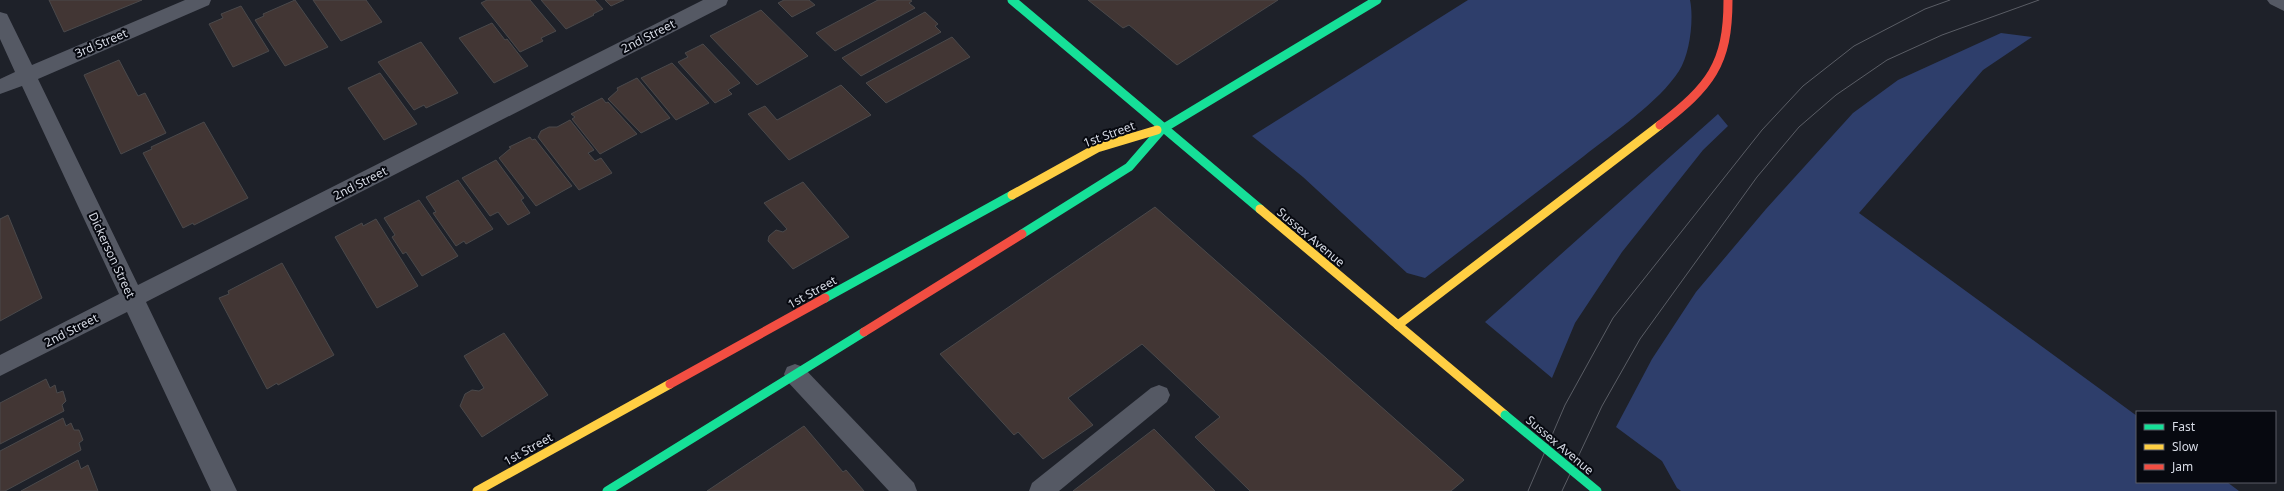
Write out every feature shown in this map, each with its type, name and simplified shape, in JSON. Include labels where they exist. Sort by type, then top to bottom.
[{"type":"main road","name":"Sussex Avenue","points":[[1012,0],[1597,491]]},
{"type":"main road","name":"1st Street","points":[[477,491],[1097,148],[1164,128],[1377,0]]},
{"type":"main road","points":[[1398,325],[1690,103],[1717,72],[1725,52],[1729,35],[1728,0]]},
{"type":"main road","name":"1st Street","points":[[607,491],[1129,167],[1164,128]]},
{"type":"street","name":"3rd Street","points":[[0,87],[202,0]]},
{"type":"street","name":"2nd Street","points":[[0,366],[719,0]]},
{"type":"street","name":"Dickerson Street","points":[[0,18],[224,491]]},
{"type":"lane","points":[[2276,0],[2284,5]]},
{"type":"lane","points":[[795,374],[905,491]]},
{"type":"lane","points":[[1041,491],[1159,395]]},
{"type":"shaded area","points":[[1468,0],[1690,0],[1692,17],[1690,36],[1686,55],[1679,71],[1660,94],[1648,105],[1622,127],[1425,278],[1407,273],[1303,177],[1252,136]]},
{"type":"shaded area","points":[[2001,33],[2032,37],[1983,70],[1859,213],[2136,415],[2136,483],[2228,483],[2239,491],[1681,491],[1677,488],[1662,461],[1616,427],[1652,359],[1696,292],[1766,209],[1853,113],[1898,80]]},
{"type":"shaded area","points":[[1718,114],[1728,126],[1703,150],[1622,252],[1575,323],[1552,378],[1485,322]]},
{"type":"building","points":[[49,0],[142,0],[64,32]]},
{"type":"building","points":[[295,0],[328,47],[285,66],[255,20],[264,16],[263,14]]},
{"type":"building","points":[[313,0],[366,0],[382,22],[341,41]]},
{"type":"building","points":[[487,0],[530,0],[556,31],[541,38],[543,41],[520,52],[481,3]]},
{"type":"building","points":[[541,0],[595,0],[603,9],[566,29]]},
{"type":"building","points":[[605,0],[624,0],[611,6]]},
{"type":"building","points":[[784,0],[809,0],[815,5],[792,17],[778,3]]},
{"type":"building","points":[[878,0],[910,0],[912,1],[909,3],[915,8],[835,51],[816,33]]},
{"type":"building","points":[[1088,0],[1278,0],[1177,65],[1129,25],[1123,28]]},
{"type":"building","points":[[241,6],[269,51],[233,67],[209,24],[223,18],[221,14]]},
{"type":"building","points":[[761,10],[808,56],[757,85],[710,36]]},
{"type":"building","points":[[925,12],[938,24],[935,26],[941,32],[861,76],[842,58]]},
{"type":"building","points":[[492,23],[505,40],[507,39],[528,66],[494,83],[459,38]]},
{"type":"building","points":[[952,37],[970,57],[886,103],[866,83]]},
{"type":"building","points":[[421,42],[458,93],[426,108],[424,105],[414,110],[378,62]]},
{"type":"building","points":[[703,44],[740,83],[728,90],[732,94],[715,103],[678,62],[688,57],[685,53]]},
{"type":"building","points":[[119,60],[138,96],[145,93],[166,133],[121,154],[84,75]]},
{"type":"building","points":[[672,63],[709,103],[676,120],[641,78]]},
{"type":"building","points":[[380,73],[417,124],[384,140],[348,88]]},
{"type":"building","points":[[637,78],[670,118],[641,133],[608,99],[618,90],[617,88]]},
{"type":"building","points":[[841,85],[871,115],[789,160],[748,114],[765,106],[777,120]]},
{"type":"building","points":[[602,98],[606,103],[608,102],[637,134],[600,154],[572,119],[575,117],[571,114]]},
{"type":"building","points":[[570,120],[594,150],[588,153],[595,161],[601,158],[612,173],[579,190],[538,137],[541,131],[549,127],[557,127]]},
{"type":"building","points":[[204,122],[248,198],[194,225],[193,223],[183,228],[143,153],[152,149],[151,147]]},
{"type":"building","points":[[530,137],[532,140],[535,139],[572,186],[536,206],[499,158],[511,148],[509,147]]},
{"type":"building","points":[[496,160],[524,198],[521,200],[530,213],[508,225],[498,212],[490,216],[462,178]]},
{"type":"building","points":[[458,180],[493,229],[466,244],[464,241],[456,246],[433,213],[436,212],[426,197]]},
{"type":"building","points":[[803,182],[849,237],[793,269],[768,241],[769,236],[776,230],[783,232],[787,229],[764,203]]},
{"type":"building","points":[[419,200],[458,256],[422,276],[406,252],[403,254],[392,237],[395,235],[384,218]]},
{"type":"building","points":[[1155,207],[1464,480],[1451,491],[1250,491],[1195,437],[1220,417],[1142,344],[1068,398],[1093,425],[1043,459],[1018,432],[1014,435],[940,354]]},
{"type":"building","points":[[8,215],[42,298],[0,321],[0,219]]},
{"type":"building","points":[[376,219],[418,286],[377,308],[335,237],[362,223],[363,226]]},
{"type":"building","points":[[282,263],[334,355],[278,385],[277,383],[267,389],[219,298],[229,294],[228,291]]},
{"type":"building","points":[[504,333],[548,395],[482,437],[460,406],[465,394],[472,390],[479,391],[484,388],[464,356]]},
{"type":"building","points":[[46,379],[50,388],[55,385],[57,393],[63,391],[66,401],[62,405],[64,411],[0,444],[0,403]]},
{"type":"building","points":[[63,418],[66,426],[71,423],[74,430],[79,430],[83,440],[79,443],[81,450],[5,491],[0,491],[0,451]]},
{"type":"building","points":[[804,426],[843,472],[846,470],[864,491],[707,491]]},
{"type":"building","points":[[1154,429],[1215,491],[1073,491]]},
{"type":"building","points":[[78,460],[81,469],[88,465],[98,491],[21,491]]},
{"type":"tram line","points":[[1528,491],[1565,405],[1613,318],[1762,130],[1803,86],[1854,46],[1925,9],[1950,0]]},
{"type":"tram line","points":[[1562,491],[1602,406],[1640,339],[1757,177],[1799,127],[1836,95],[1887,60],[1942,35],[2039,0]]},
{"type":"traffic: fast","points":[[1012,0],[1260,209]]},
{"type":"traffic: fast","points":[[1157,130],[1164,128],[1377,0]]},
{"type":"traffic: fast","points":[[1022,234],[1129,167],[1163,128]]},
{"type":"traffic: fast","points":[[825,298],[1012,195]]},
{"type":"traffic: fast","points":[[607,491],[864,332]]},
{"type":"traffic: fast","points":[[1505,415],[1597,491]]},
{"type":"traffic: slow","points":[[1398,325],[1660,125]]},
{"type":"traffic: slow","points":[[1012,195],[1097,148],[1157,130]]},
{"type":"traffic: slow","points":[[1260,209],[1505,415]]},
{"type":"traffic: slow","points":[[477,491],[670,384]]},
{"type":"traffic: jam","points":[[1660,125],[1692,99],[1714,73],[1726,42],[1728,0]]},
{"type":"traffic: jam","points":[[864,332],[1022,234]]},
{"type":"traffic: jam","points":[[670,384],[825,298]]}]
